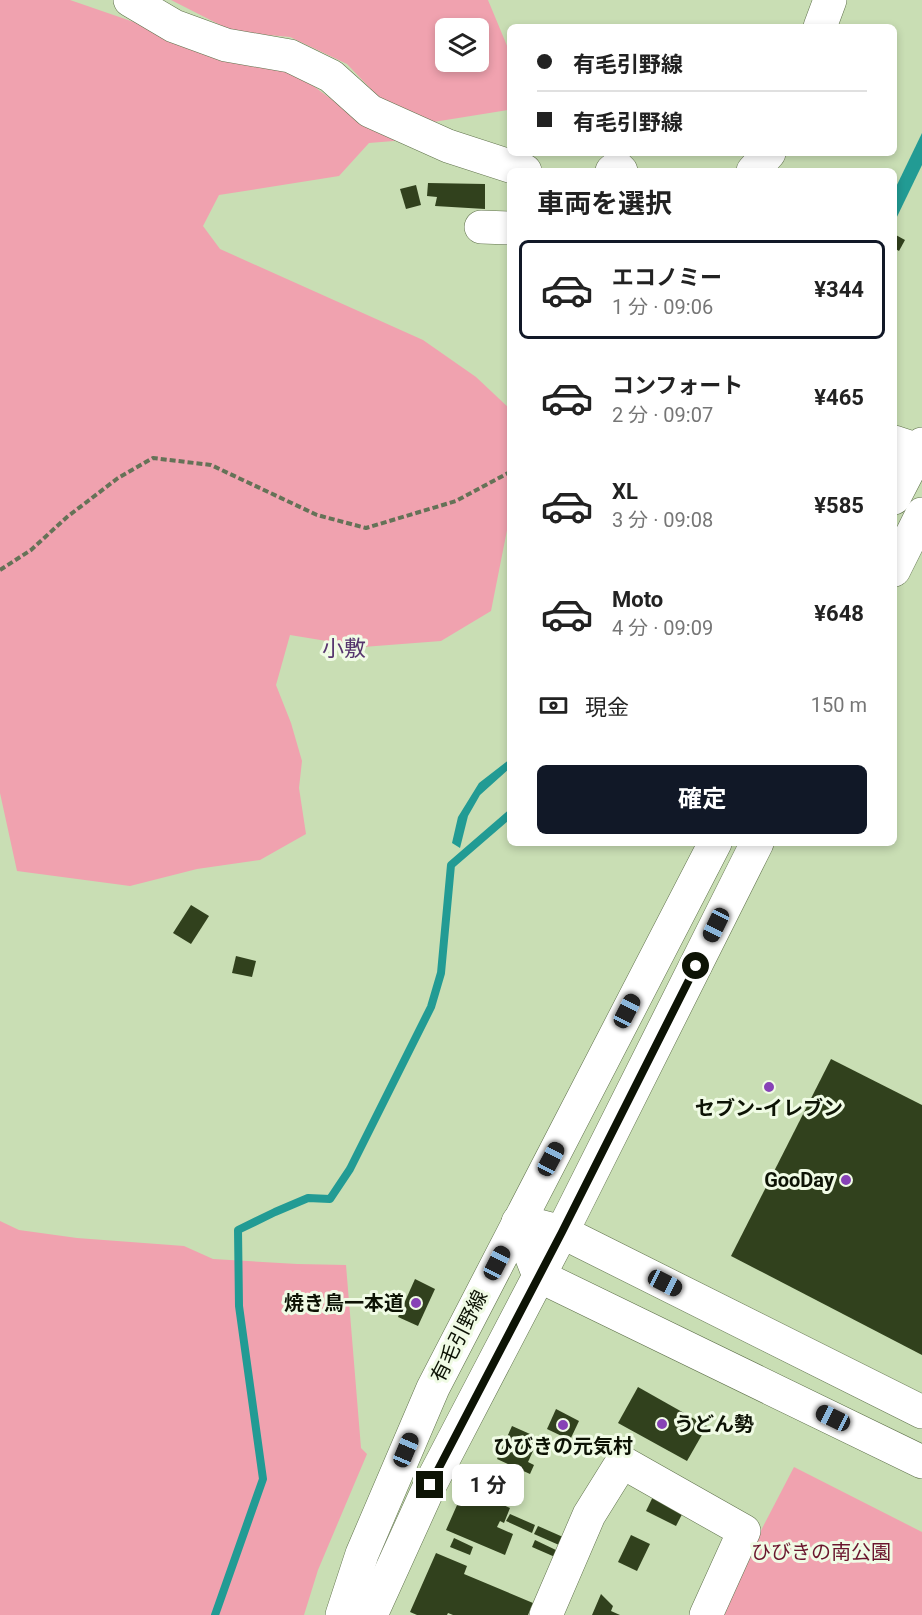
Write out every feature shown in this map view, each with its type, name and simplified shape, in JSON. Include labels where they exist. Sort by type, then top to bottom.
[{"type":"street","points":[[130,0],[174,26],[226,45],[290,56],[332,76],[370,111],[448,146],[516,168]]},
{"type":"street","points":[[821,24],[830,0]]},
{"type":"street","points":[[756,168],[766,156]]},
{"type":"street","points":[[897,490],[914,447]]},
{"type":"street","points":[[897,564],[922,514]]},
{"type":"street","name":"有毛引野線","points":[[342,1615],[362,1554],[433,1388],[713,846]]},
{"type":"street","points":[[371,1615],[430,1485],[562,1232],[755,846]]},
{"type":"street","points":[[518,1222],[562,1232],[922,1412]]},
{"type":"street","points":[[518,1222],[539,1276],[922,1462]]},
{"type":"street","points":[[546,1615],[589,1515],[622,1462],[744,1531],[706,1615]]},
{"type":"path","points":[[0,570],[32,550],[67,517],[118,478],[153,458],[211,465],[317,515],[366,528],[456,501],[507,474]]},
{"type":"green space","points":[[0,0],[70,0],[157,30],[288,70],[357,118],[406,140],[369,143],[339,176],[219,195],[203,226],[220,249],[423,340],[476,377],[507,406],[507,530],[491,611],[441,641],[363,647],[290,635],[276,685],[291,723],[302,761],[299,788],[306,834],[260,860],[197,869],[130,886],[17,871],[0,793]]},
{"type":"green space","points":[[171,0],[488,0],[507,46],[507,110],[421,124],[386,105],[347,64],[290,37],[234,32]]},
{"type":"green space","points":[[0,1221],[19,1230],[77,1238],[184,1246],[213,1259],[346,1265],[361,1448],[367,1454],[318,1570],[304,1615],[0,1615]]},
{"type":"green space","name":"ひびきの南公園","points":[[794,1467],[922,1532],[922,1615],[717,1615]]},
{"type":"water","points":[[922,133],[922,165],[897,217],[897,185]]},
{"type":"water","points":[[507,761],[507,771],[480,795],[468,816],[460,848],[452,843],[458,817],[479,783]]},
{"type":"building","points":[[428,183],[485,184],[485,209],[435,206],[437,197],[427,196]]},
{"type":"building","points":[[416,185],[421,205],[406,209],[400,189]]},
{"type":"building","points":[[897,236],[905,240],[899,251],[897,250]]},
{"type":"building","points":[[191,905],[209,916],[191,944],[173,933]]},
{"type":"building","points":[[236,956],[256,961],[252,977],[232,973]]},
{"type":"building","name":"GooDay","points":[[831,1059],[922,1105],[922,1355],[731,1256]]},
{"type":"building","name":"焼き鳥一本道","points":[[415,1279],[435,1289],[418,1326],[398,1317]]},
{"type":"building","name":"うどん勢","points":[[638,1387],[707,1426],[687,1461],[618,1423]]},
{"type":"building","name":"ひびきの元気村","points":[[556,1409],[579,1421],[570,1440],[547,1429]]},
{"type":"building","points":[[512,1426],[539,1438],[528,1462],[534,1465],[530,1474],[497,1459]]},
{"type":"building","points":[[469,1478],[503,1494],[499,1503],[510,1508],[504,1523],[500,1521],[497,1527],[513,1534],[505,1555],[446,1530]]},
{"type":"building","points":[[660,1482],[691,1497],[676,1526],[646,1511]]},
{"type":"building","points":[[510,1514],[535,1525],[532,1533],[506,1521]]},
{"type":"building","points":[[538,1526],[563,1537],[559,1545],[534,1534]]},
{"type":"building","points":[[631,1535],[650,1544],[637,1571],[618,1562]]},
{"type":"building","points":[[454,1538],[473,1547],[470,1555],[450,1547]]},
{"type":"building","points":[[535,1540],[558,1551],[555,1557],[532,1547]]},
{"type":"building","points":[[436,1553],[467,1566],[464,1574],[533,1603],[528,1615],[453,1615],[448,1613],[447,1615],[417,1615],[410,1612]]},
{"type":"building","points":[[601,1594],[613,1606],[611,1611],[620,1615],[592,1615]]},
{"type":"waterway","points":[[215,1615],[263,1479],[239,1306],[238,1230],[308,1198],[330,1199],[350,1169],[431,1007],[441,973],[451,865],[507,817]]},
{"type":"place","name":"セブン-イレブン","points":[[769,1087]]},
{"type":"place","name":"GooDay","points":[[846,1180]]},
{"type":"place","name":"焼き鳥一本道","points":[[416,1303]]},
{"type":"place","name":"うどん勢","points":[[662,1424]]},
{"type":"place","name":"ひびきの元気村","points":[[563,1425]]},
{"type":"district","name":"小敷","points":[[344,648]]},
{"type":"route","points":[[430,1485],[562,1232],[696,966]]}]
